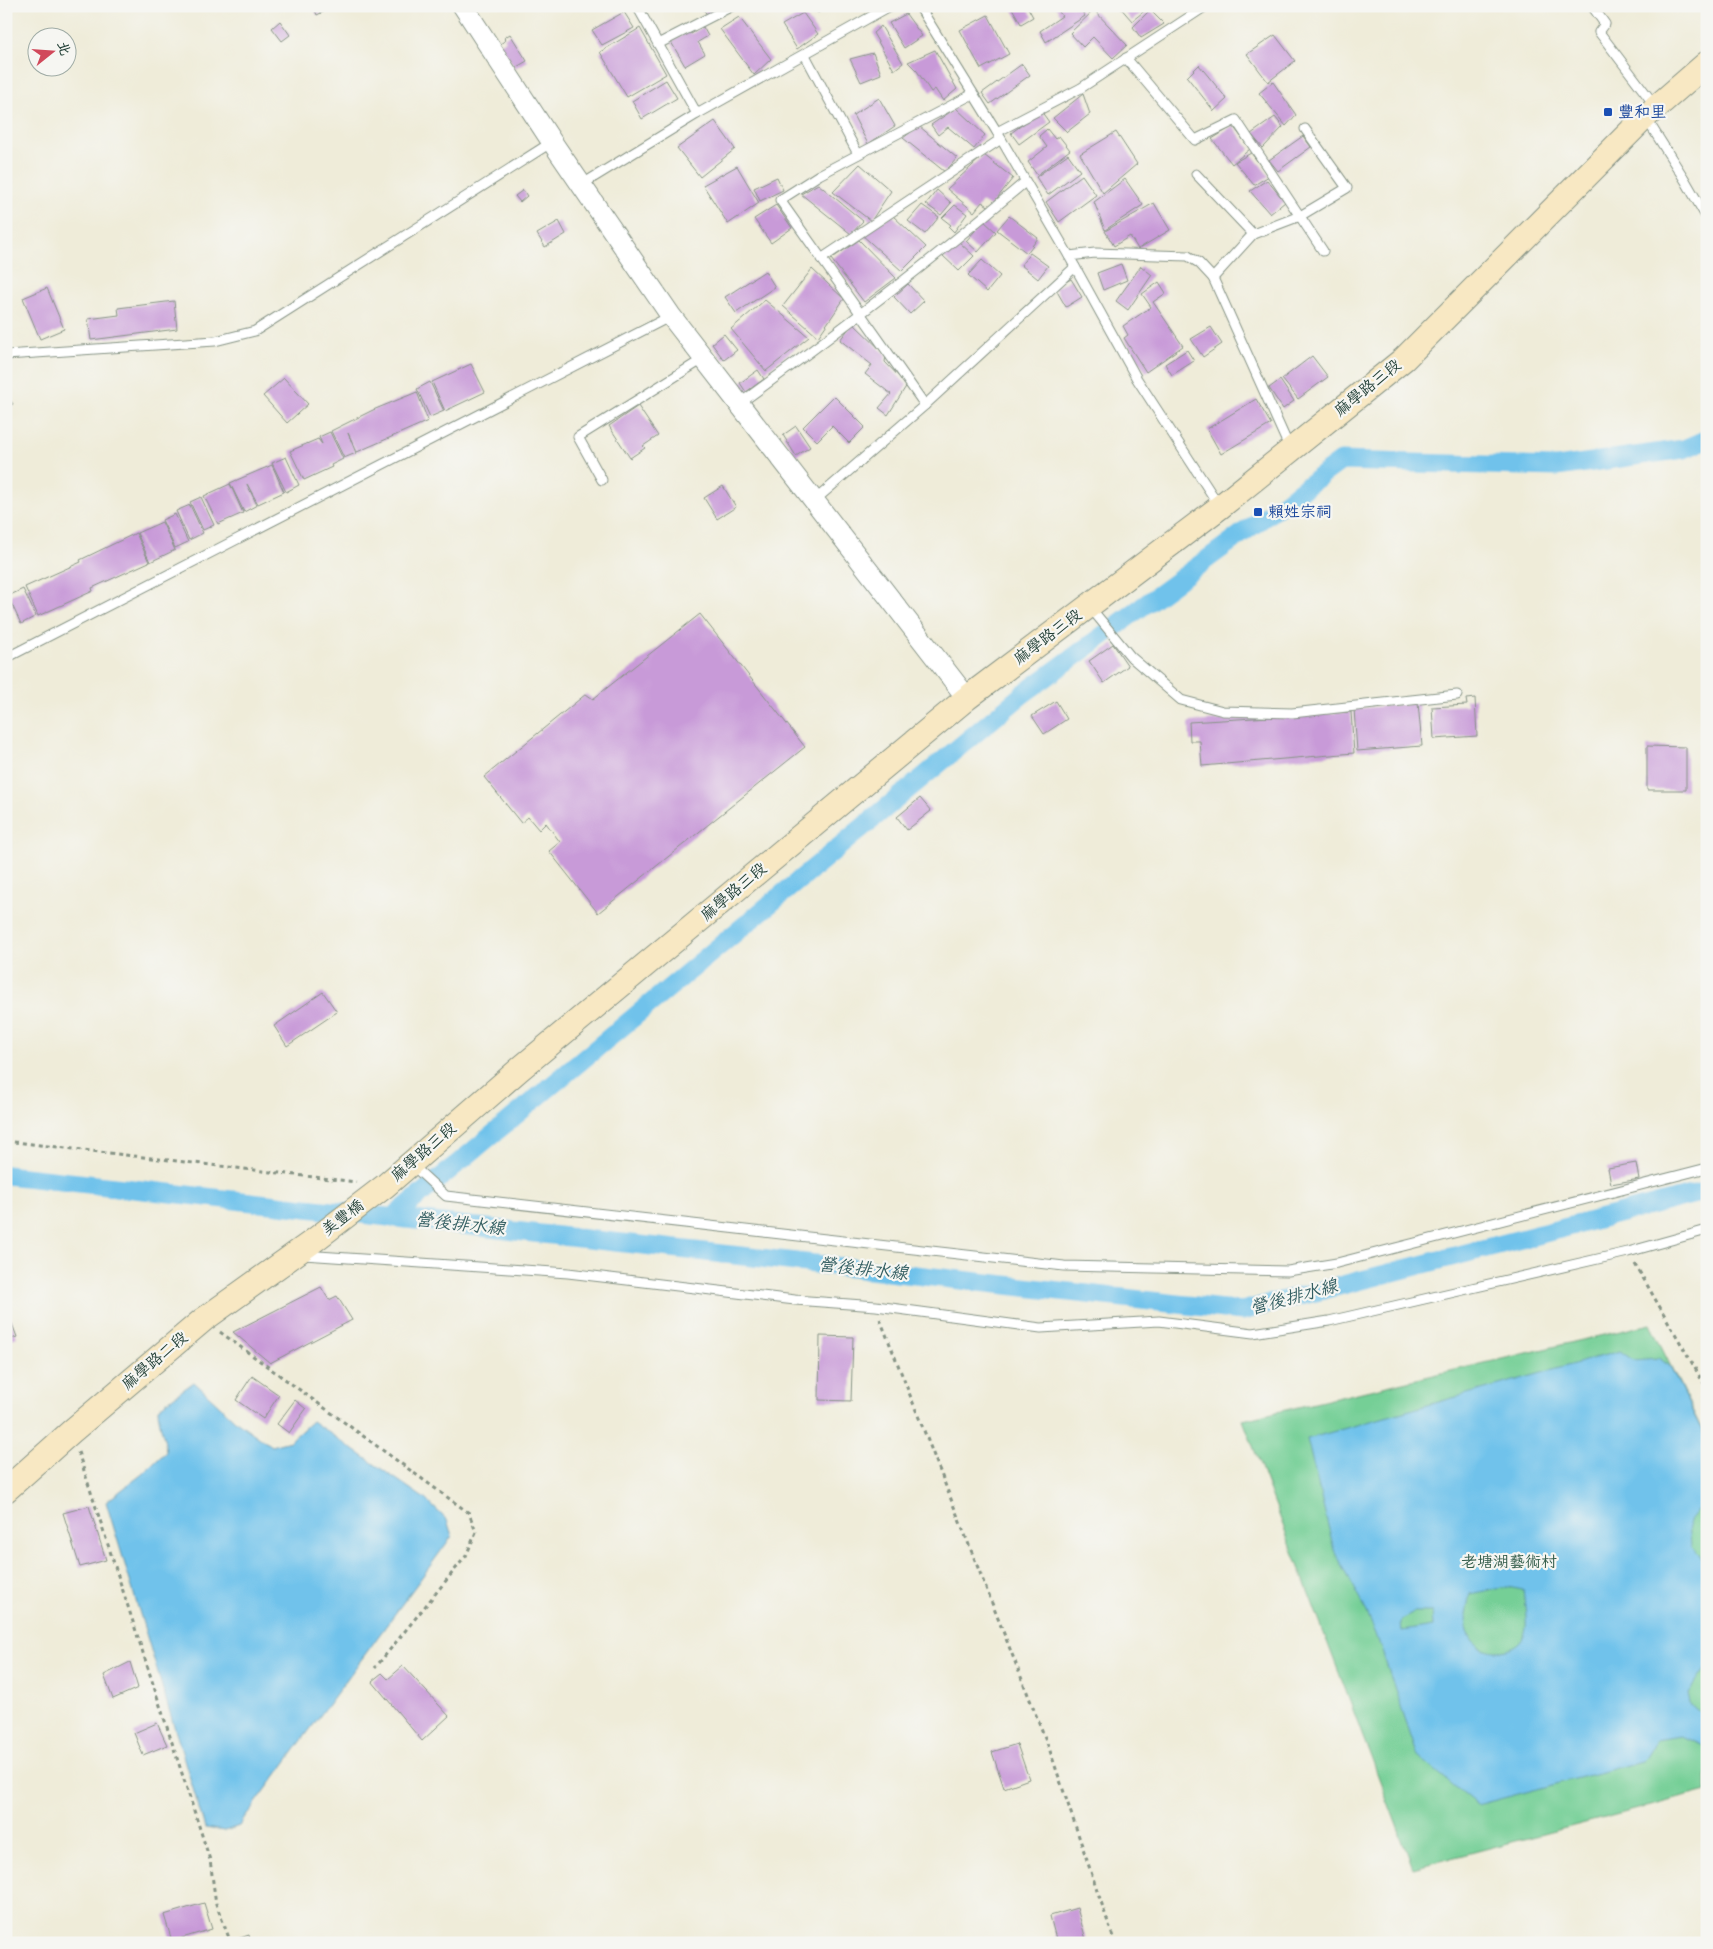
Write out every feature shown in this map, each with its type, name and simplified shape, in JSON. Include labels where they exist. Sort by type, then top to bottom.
[{"type":"main road","name":"麻學路三段","points":[[380,1190],[521,1068],[967,698],[1291,451],[1404,359],[1650,112],[1707,63]]},
{"type":"main road","name":"美豐橋","points":[[304,1248],[380,1190]]},
{"type":"main road","name":"麻學路二段","points":[[6,1490],[72,1431],[203,1320],[304,1248]]},
{"type":"street","points":[[463,6],[552,142],[671,316],[967,698]]},
{"type":"lane","points":[[637,6],[697,114]]},
{"type":"lane","points":[[658,44],[732,6]]},
{"type":"lane","points":[[581,185],[697,114],[890,6]]},
{"type":"lane","points":[[919,6],[999,136],[1069,256],[1137,379],[1220,506]]},
{"type":"lane","points":[[821,259],[999,136],[1081,88],[1206,6]]},
{"type":"lane","points":[[1592,6],[1605,24],[1599,32],[1650,112],[1707,218]]},
{"type":"lane","points":[[805,55],[858,154]]},
{"type":"lane","points":[[1126,58],[1195,140],[1236,120],[1323,251]]},
{"type":"lane","points":[[925,405],[780,200],[819,175],[973,94]]},
{"type":"lane","points":[[1212,278],[1253,234],[1300,216],[1347,188],[1305,129]]},
{"type":"lane","points":[[6,355],[215,342],[255,331],[552,142]]},
{"type":"lane","points":[[1196,174],[1253,234]]},
{"type":"lane","points":[[739,405],[948,248],[1025,182]]},
{"type":"lane","points":[[1069,256],[1095,253],[1188,256],[1199,263],[1212,278],[1291,451]]},
{"type":"lane","points":[[814,501],[925,405],[1075,267]]},
{"type":"lane","points":[[6,658],[671,316]]},
{"type":"lane","points":[[602,480],[578,437],[703,359]]},
{"type":"lane","points":[[1088,606],[1131,657],[1181,700],[1223,711],[1292,713],[1457,695]]},
{"type":"lane","points":[[410,1164],[446,1196],[1064,1266],[1288,1271],[1337,1263],[1707,1168]]},
{"type":"lane","points":[[304,1248],[568,1273],[794,1300],[876,1306],[1040,1328],[1159,1321],[1253,1333],[1329,1321],[1628,1252],[1707,1230]]},
{"type":"path","points":[[6,1141],[380,1190]]},
{"type":"path","points":[[1628,1252],[1707,1389]]},
{"type":"path","points":[[876,1306],[1049,1748],[1115,1943]]},
{"type":"path","points":[[203,1320],[469,1513],[476,1532],[466,1556],[375,1668]]},
{"type":"path","points":[[72,1431],[210,1860],[216,1904],[231,1943]]},
{"type":"green space","name":"老塘湖藝術村","points":[[1650,1324],[1707,1440],[1707,1791],[1413,1868],[1243,1420]]},
{"type":"water","name":"老塘湖藝術村","points":[[1620,1351],[1633,1360],[1658,1358],[1670,1366],[1707,1441],[1707,1498],[1689,1520],[1691,1546],[1707,1564],[1707,1666],[1688,1693],[1690,1703],[1707,1718],[1707,1747],[1680,1736],[1656,1740],[1643,1761],[1477,1805],[1418,1756],[1376,1634],[1362,1602],[1334,1550],[1307,1439]],"holes":[[[1507,1587],[1523,1590],[1526,1620],[1524,1636],[1513,1648],[1497,1651],[1489,1650],[1475,1642],[1468,1631],[1466,1615],[1470,1594]],[[1413,1612],[1432,1612],[1433,1626],[1402,1631],[1401,1622]]]},
{"type":"water","points":[[194,1382],[236,1421],[271,1446],[290,1441],[312,1421],[425,1499],[447,1520],[452,1536],[239,1826],[225,1831],[205,1828],[106,1502],[141,1475],[166,1452],[158,1408]]},
{"type":"building","points":[[313,6],[335,6],[317,15]]},
{"type":"building","points":[[701,6],[722,6],[708,16]]},
{"type":"building","points":[[813,6],[826,6],[818,13]]},
{"type":"building","points":[[1014,6],[1027,6],[1033,17],[1021,24],[1012,8]]},
{"type":"building","points":[[1055,6],[1078,6],[1085,16],[1046,42],[1040,31],[1062,16]]},
{"type":"building","points":[[1119,6],[1147,6],[1148,8],[1132,21]]},
{"type":"building","points":[[1094,10],[1127,45],[1113,58],[1093,37],[1083,47],[1070,33]]},
{"type":"building","points":[[1150,10],[1164,24],[1141,38],[1133,27]]},
{"type":"building","points":[[624,12],[634,28],[602,45],[592,30]]},
{"type":"building","points":[[803,13],[818,34],[797,49],[782,25]]},
{"type":"building","points":[[906,14],[922,36],[904,48],[889,23]]},
{"type":"building","points":[[988,15],[1009,54],[981,69],[960,30]]},
{"type":"building","points":[[739,17],[771,59],[754,75],[720,29]]},
{"type":"building","points":[[280,21],[290,35],[282,41],[272,28]]},
{"type":"building","points":[[881,26],[903,63],[894,70],[873,33]]},
{"type":"building","points":[[703,27],[708,36],[698,42],[705,54],[685,66],[671,42],[689,31],[691,34]]},
{"type":"building","points":[[640,28],[666,74],[627,97],[600,52]]},
{"type":"building","points":[[510,34],[527,61],[515,68],[500,44]]},
{"type":"building","points":[[1275,35],[1295,61],[1268,82],[1247,54]]},
{"type":"building","points":[[935,50],[957,89],[943,101],[935,89],[931,92],[917,71],[908,62]]},
{"type":"building","points":[[873,53],[881,74],[861,82],[850,59]]},
{"type":"building","points":[[1022,64],[1030,75],[990,104],[982,93]]},
{"type":"building","points":[[1199,65],[1227,99],[1214,111],[1187,77]]},
{"type":"building","points":[[666,80],[677,98],[642,119],[632,101]]},
{"type":"building","points":[[1273,82],[1296,115],[1286,126],[1259,93]]},
{"type":"building","points":[[1083,94],[1090,114],[1067,132],[1053,118]]},
{"type":"building","points":[[879,98],[895,126],[868,144],[853,115]]},
{"type":"building","points":[[956,108],[985,135],[974,149],[948,127],[938,135],[931,125]]},
{"type":"building","points":[[1041,111],[1049,122],[1019,144],[1011,133]]},
{"type":"building","points":[[1275,117],[1283,127],[1263,148],[1251,134]]},
{"type":"building","points":[[715,121],[735,149],[700,177],[677,148]]},
{"type":"building","points":[[919,126],[957,158],[945,172],[903,138]]},
{"type":"building","points":[[1233,126],[1250,149],[1232,164],[1212,139]]},
{"type":"building","points":[[1047,129],[1055,139],[1059,136],[1070,150],[1037,175],[1028,162],[1047,147],[1039,136]]},
{"type":"building","points":[[1116,132],[1137,164],[1103,193],[1080,154]]},
{"type":"building","points":[[1303,136],[1311,147],[1278,171],[1269,160]]},
{"type":"building","points":[[1251,153],[1269,176],[1254,185],[1235,162]]},
{"type":"building","points":[[1068,154],[1080,171],[1048,195],[1036,177]]},
{"type":"building","points":[[984,155],[1013,178],[990,207],[982,202],[974,212],[947,189]]},
{"type":"building","points":[[860,164],[891,191],[871,221],[833,192]]},
{"type":"building","points":[[737,166],[759,203],[728,224],[703,185]]},
{"type":"building","points":[[1082,175],[1096,195],[1059,222],[1046,202]]},
{"type":"building","points":[[777,177],[783,190],[760,201],[754,188]]},
{"type":"building","points":[[1125,179],[1143,205],[1105,230],[1094,202]]},
{"type":"building","points":[[1267,180],[1285,202],[1270,214],[1250,191]]},
{"type":"building","points":[[818,184],[863,221],[851,234],[801,194]]},
{"type":"building","points":[[523,190],[527,196],[520,202],[515,196]]},
{"type":"building","points":[[937,190],[951,203],[941,215],[926,204]]},
{"type":"building","points":[[1154,203],[1170,230],[1138,249],[1130,236],[1114,246],[1105,231]]},
{"type":"building","points":[[776,205],[792,228],[771,243],[754,219]]},
{"type":"building","points":[[922,205],[939,217],[925,234],[908,221]]},
{"type":"building","points":[[955,205],[967,214],[954,232],[949,227],[951,225],[942,218]]},
{"type":"building","points":[[892,215],[926,247],[902,271],[861,234]]},
{"type":"building","points":[[1009,216],[1038,238],[1027,253],[997,230]]},
{"type":"building","points":[[559,221],[566,234],[545,247],[537,234]]},
{"type":"building","points":[[984,221],[996,232],[978,252],[966,241]]},
{"type":"building","points":[[859,240],[896,278],[864,302],[831,259]]},
{"type":"building","points":[[957,240],[974,256],[959,271],[942,255]]},
{"type":"building","points":[[1030,253],[1048,266],[1038,279],[1021,265]]},
{"type":"building","points":[[982,260],[1000,276],[987,292],[968,275]]},
{"type":"building","points":[[1121,264],[1127,280],[1103,290],[1097,273]]},
{"type":"building","points":[[1141,266],[1152,275],[1128,310],[1116,301]]},
{"type":"building","points":[[812,269],[844,299],[818,337],[783,306]]},
{"type":"building","points":[[765,271],[775,287],[736,313],[725,297]]},
{"type":"building","points":[[1071,279],[1082,297],[1066,307],[1055,288]]},
{"type":"building","points":[[1159,282],[1166,293],[1153,302],[1183,346],[1146,372],[1124,338],[1128,335],[1123,326],[1151,307],[1142,294]]},
{"type":"building","points":[[908,284],[924,301],[910,314],[894,297]]},
{"type":"building","points":[[47,288],[64,329],[40,339],[23,298]]},
{"type":"building","points":[[765,300],[809,337],[766,371],[731,329]]},
{"type":"building","points":[[174,301],[177,329],[91,340],[88,319],[119,315],[118,308]]},
{"type":"building","points":[[853,323],[886,355],[885,362],[907,385],[888,415],[879,408],[891,394],[865,374],[872,365],[840,340]]},
{"type":"building","points":[[1211,327],[1222,344],[1203,357],[1191,339]]},
{"type":"building","points":[[724,334],[737,350],[724,360],[712,344]]},
{"type":"building","points":[[1187,350],[1194,361],[1172,375],[1165,364]]},
{"type":"building","points":[[1312,356],[1328,377],[1298,399],[1282,379]]},
{"type":"building","points":[[471,364],[485,392],[445,411],[432,382]]},
{"type":"building","points":[[758,370],[764,379],[746,392],[740,383]]},
{"type":"building","points":[[284,378],[308,404],[287,423],[263,396]]},
{"type":"building","points":[[1280,380],[1294,401],[1283,409],[1269,388]]},
{"type":"building","points":[[430,382],[444,411],[430,417],[417,389]]},
{"type":"building","points":[[417,392],[428,421],[357,452],[348,433],[356,453],[344,458],[331,431],[373,410]]},
{"type":"building","points":[[6,394],[13,404],[6,409]]},
{"type":"building","points":[[834,396],[865,427],[849,443],[832,426],[817,441],[803,427]]},
{"type":"building","points":[[1256,399],[1271,424],[1221,454],[1207,429]]},
{"type":"building","points":[[638,406],[658,436],[630,458],[609,426]]},
{"type":"building","points":[[796,426],[810,447],[796,456],[783,435]]},
{"type":"building","points":[[330,432],[343,459],[331,465],[332,467],[304,480],[290,451],[318,439],[322,444],[319,437]]},
{"type":"building","points":[[286,457],[299,485],[286,492],[272,463]]},
{"type":"building","points":[[272,465],[284,492],[258,504],[247,484],[257,505],[244,512],[230,483]]},
{"type":"building","points":[[230,484],[243,513],[218,524],[204,496]]},
{"type":"building","points":[[723,486],[736,507],[717,519],[704,498]]},
{"type":"building","points":[[201,497],[214,525],[203,530],[190,502]]},
{"type":"building","points":[[190,505],[203,533],[189,540],[176,511]]},
{"type":"building","points":[[175,514],[188,542],[175,548],[162,520]]},
{"type":"building","points":[[162,522],[175,550],[150,562],[137,533]]},
{"type":"building","points":[[136,533],[149,562],[92,588],[93,591],[38,616],[25,587],[81,562],[80,560]]},
{"type":"building","points":[[23,589],[36,616],[21,624],[8,596]]},
{"type":"building","points":[[700,614],[805,747],[598,913],[549,851],[560,842],[546,823],[539,830],[528,817],[521,823],[484,777],[586,694],[593,699]]},
{"type":"building","points":[[1113,644],[1128,666],[1104,683],[1089,661]]},
{"type":"building","points":[[1475,698],[1477,736],[1434,739],[1432,707],[1467,705],[1466,699]]},
{"type":"building","points":[[1056,701],[1067,719],[1044,734],[1032,716]]},
{"type":"building","points":[[1418,703],[1422,746],[1357,751],[1354,709]]},
{"type":"building","points":[[1351,712],[1354,753],[1202,766],[1200,741],[1190,741],[1189,722]]},
{"type":"building","points":[[1647,746],[1686,747],[1686,790],[1647,790]]},
{"type":"building","points":[[920,798],[931,811],[907,830],[897,817]]},
{"type":"building","points":[[323,992],[337,1012],[287,1046],[274,1026]]},
{"type":"building","points":[[1636,1163],[1639,1179],[1611,1184],[1608,1168]]},
{"type":"building","points":[[321,1287],[329,1300],[337,1296],[352,1320],[270,1363],[233,1332]]},
{"type":"building","points":[[6,1308],[17,1337],[6,1341]]},
{"type":"building","points":[[820,1336],[853,1337],[851,1401],[819,1400]]},
{"type":"building","points":[[252,1376],[279,1395],[263,1419],[236,1400]]},
{"type":"building","points":[[295,1400],[306,1409],[289,1433],[277,1424]]},
{"type":"building","points":[[89,1506],[106,1560],[80,1567],[63,1513]]},
{"type":"building","points":[[130,1662],[138,1688],[113,1699],[104,1675]]},
{"type":"building","points":[[403,1666],[449,1716],[422,1741],[372,1681],[382,1673],[388,1679]]},
{"type":"building","points":[[157,1723],[167,1745],[143,1755],[134,1733]]},
{"type":"building","points":[[1017,1744],[1029,1779],[1004,1788],[992,1752]]},
{"type":"building","points":[[204,1903],[212,1929],[172,1941],[164,1915]]},
{"type":"building","points":[[1077,1908],[1087,1943],[1057,1943],[1050,1916]]},
{"type":"building","points":[[249,1935],[251,1943],[235,1943],[234,1940]]},
{"type":"waterway","points":[[392,1218],[1023,694],[1341,461],[1557,467],[1684,449],[1707,439]]},
{"type":"waterway","name":"營後排水線","points":[[6,1175],[1242,1311],[1707,1191]]},
{"type":"place","name":"豐和里","points":[[1608,112]]},
{"type":"place","name":"賴姓宗祠","points":[[1258,512]]}]
